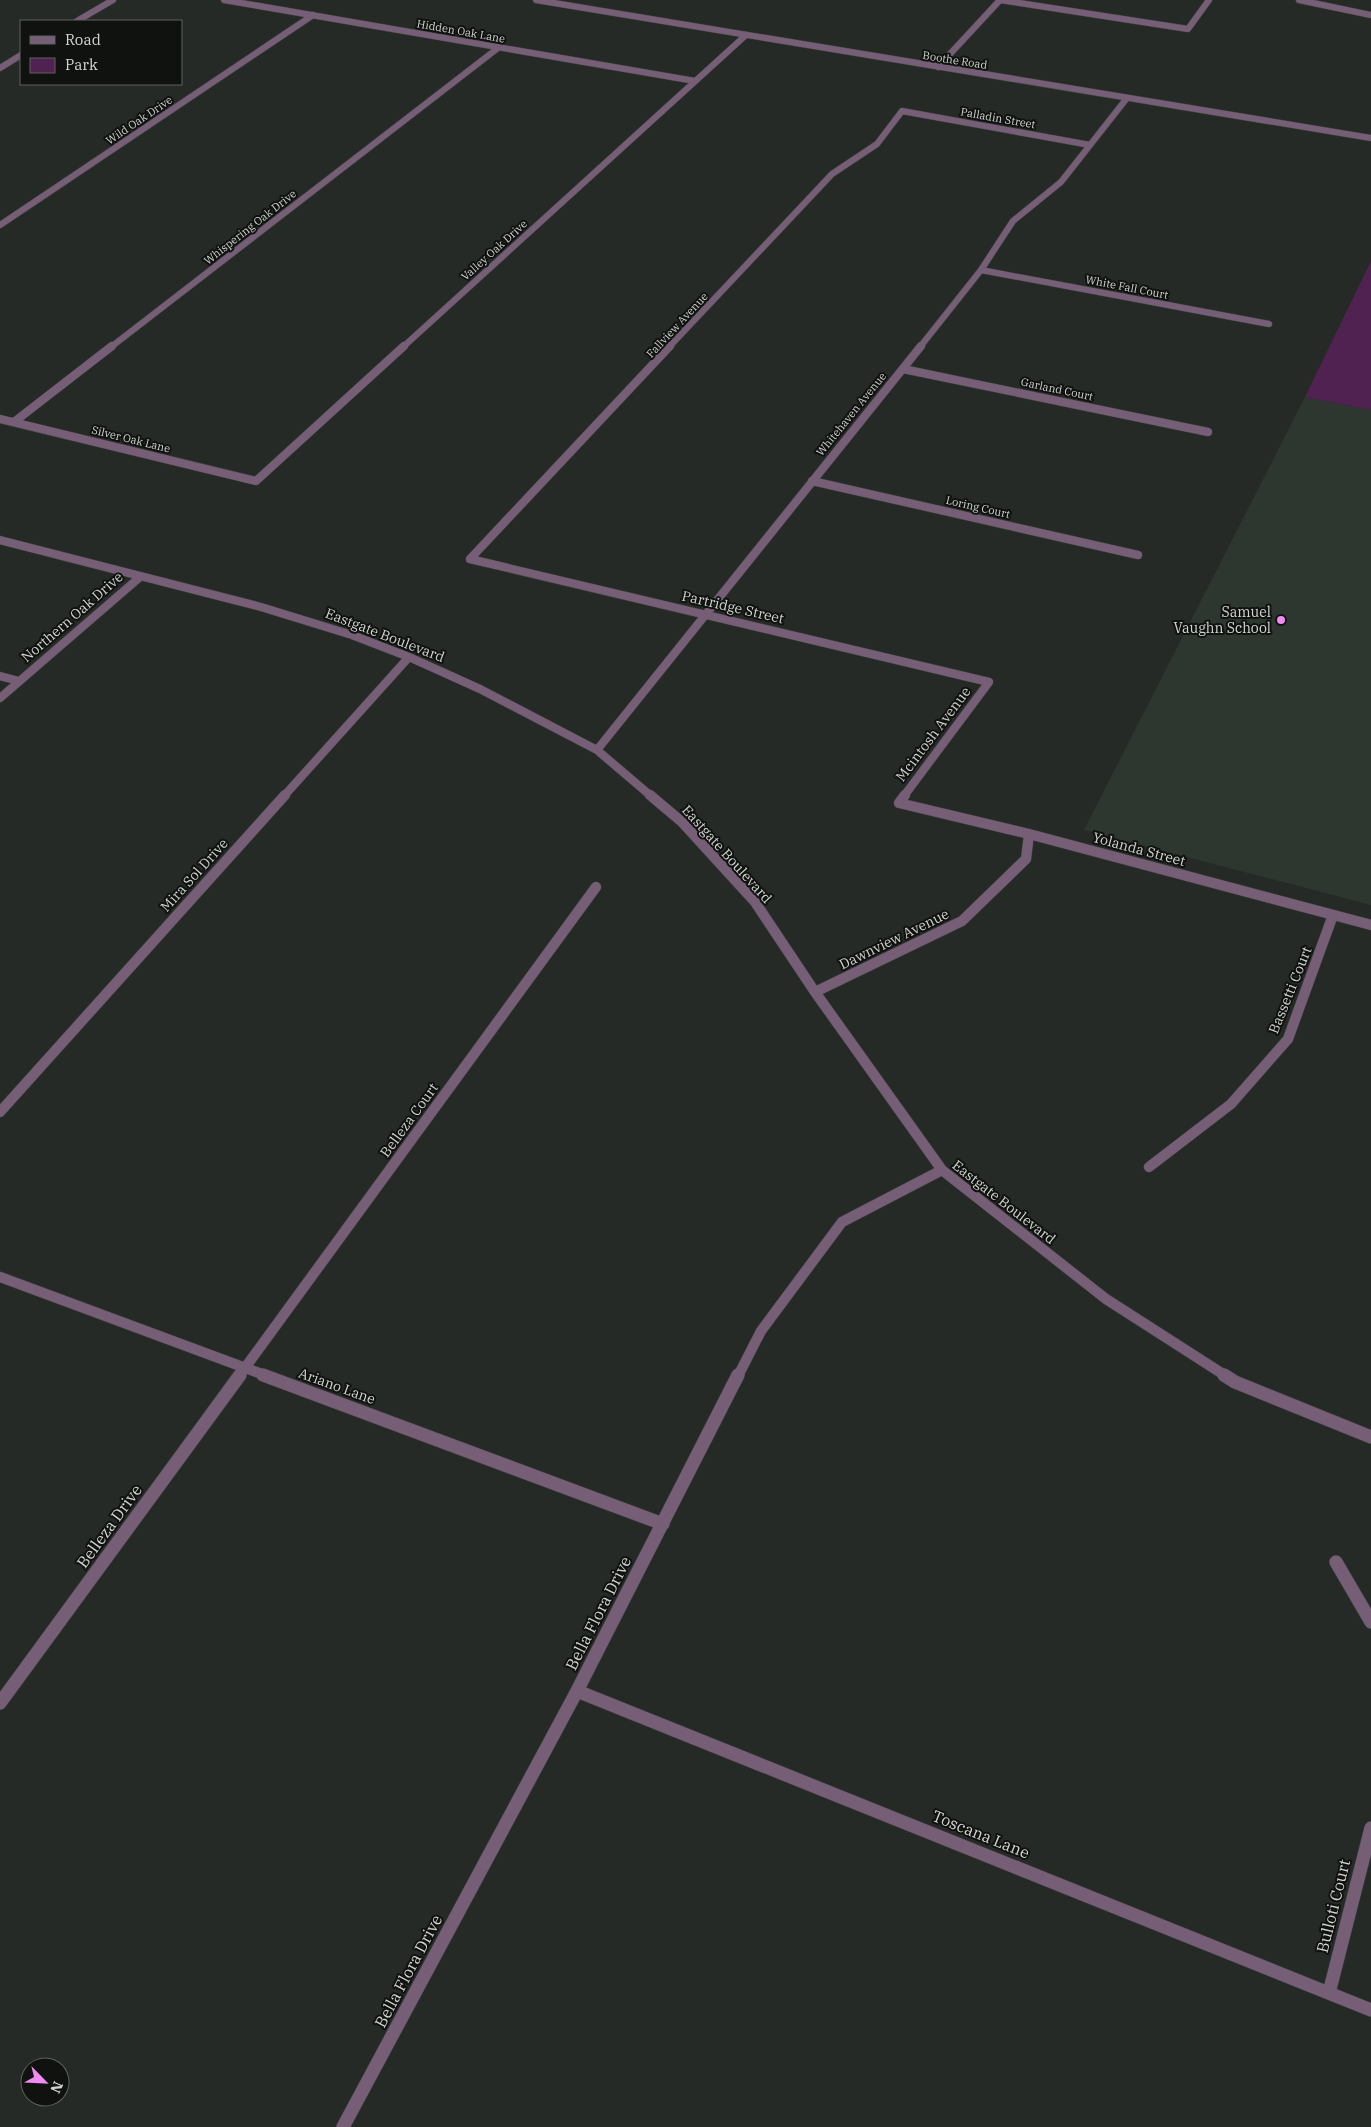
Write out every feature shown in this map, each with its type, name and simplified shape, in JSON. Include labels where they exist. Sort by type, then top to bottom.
[{"type":"street","points":[[79,20],[112,0]]},
{"type":"street","name":"Hidden Oak Lane","points":[[224,0],[695,82]]},
{"type":"street","name":"Boothe Road","points":[[536,0],[1371,138]]},
{"type":"street","points":[[938,67],[1000,0],[1188,29],[1209,0]]},
{"type":"street","points":[[1299,0],[1371,15]]},
{"type":"street","name":"Wild Oak Drive","points":[[0,225],[313,16]]},
{"type":"street","name":"Valley Oak Drive","points":[[256,481],[746,35]]},
{"type":"street","name":"Whispering Oak Drive","points":[[14,422],[498,48]]},
{"type":"street","points":[[0,68],[20,56]]},
{"type":"street","name":"Whitehaven Avenue","points":[[597,750],[903,369],[980,270],[1013,221],[1061,182],[1127,98]]},
{"type":"street","name":"Palladin Street","points":[[902,111],[1090,145]]},
{"type":"street","name":"Fallview Avenue","points":[[470,559],[832,174],[877,144],[902,111]]},
{"type":"street","name":"White Fall Court","points":[[980,270],[1269,324]]},
{"type":"street","name":"Garland Court","points":[[903,369],[1208,432]]},
{"type":"street","name":"Silver Oak Lane","points":[[0,419],[256,481]]},
{"type":"street","name":"Loring Court","points":[[812,481],[1138,555]]},
{"type":"street","name":"Eastgate Boulevard","points":[[0,540],[297,618],[352,635],[409,657],[480,689],[597,750],[682,822],[755,902],[942,1170],[1106,1299],[1235,1382],[1371,1438]]},
{"type":"street","name":"Partridge Street","points":[[470,559],[989,682]]},
{"type":"street","name":"Northern Oak Drive","points":[[0,698],[140,577]]},
{"type":"street","name":"Mira Sol Drive","points":[[0,1112],[409,657]]},
{"type":"street","points":[[0,676],[19,681]]},
{"type":"street","name":"Mcintosh Avenue","points":[[899,803],[989,682]]},
{"type":"street","name":"Yolanda Street","points":[[899,803],[1029,834],[1371,925]]},
{"type":"street","name":"Dawnview Avenue","points":[[816,992],[962,922],[1026,860],[1029,834]]},
{"type":"street","name":"Belleza Court","points":[[245,1368],[596,887]]},
{"type":"street","name":"Bassetti Court","points":[[1149,1166],[1231,1104],[1288,1039],[1334,916]]},
{"type":"street","name":"Bella Flora Drive","points":[[343,2127],[577,1691],[761,1331],[842,1222],[942,1170]]},
{"type":"street","name":"Ariano Lane","points":[[0,1277],[663,1524]]},
{"type":"street","name":"Belleza Drive","points":[[0,1703],[245,1368]]},
{"type":"street","points":[[1336,1562],[1371,1622]]},
{"type":"street","name":"Toscana Lane","points":[[577,1691],[1371,2010]]},
{"type":"street","name":"Bulloti Court","points":[[1329,1993],[1371,1828]]},
{"type":"shaded area","name":"Samuel Vaughn School","points":[[1305,397],[1371,410],[1371,905],[1084,830]]},
{"type":"green space","points":[[1371,261],[1371,410],[1305,397]]},
{"type":"place","name":"Samuel Vaughn School","points":[[1281,620]]}]
